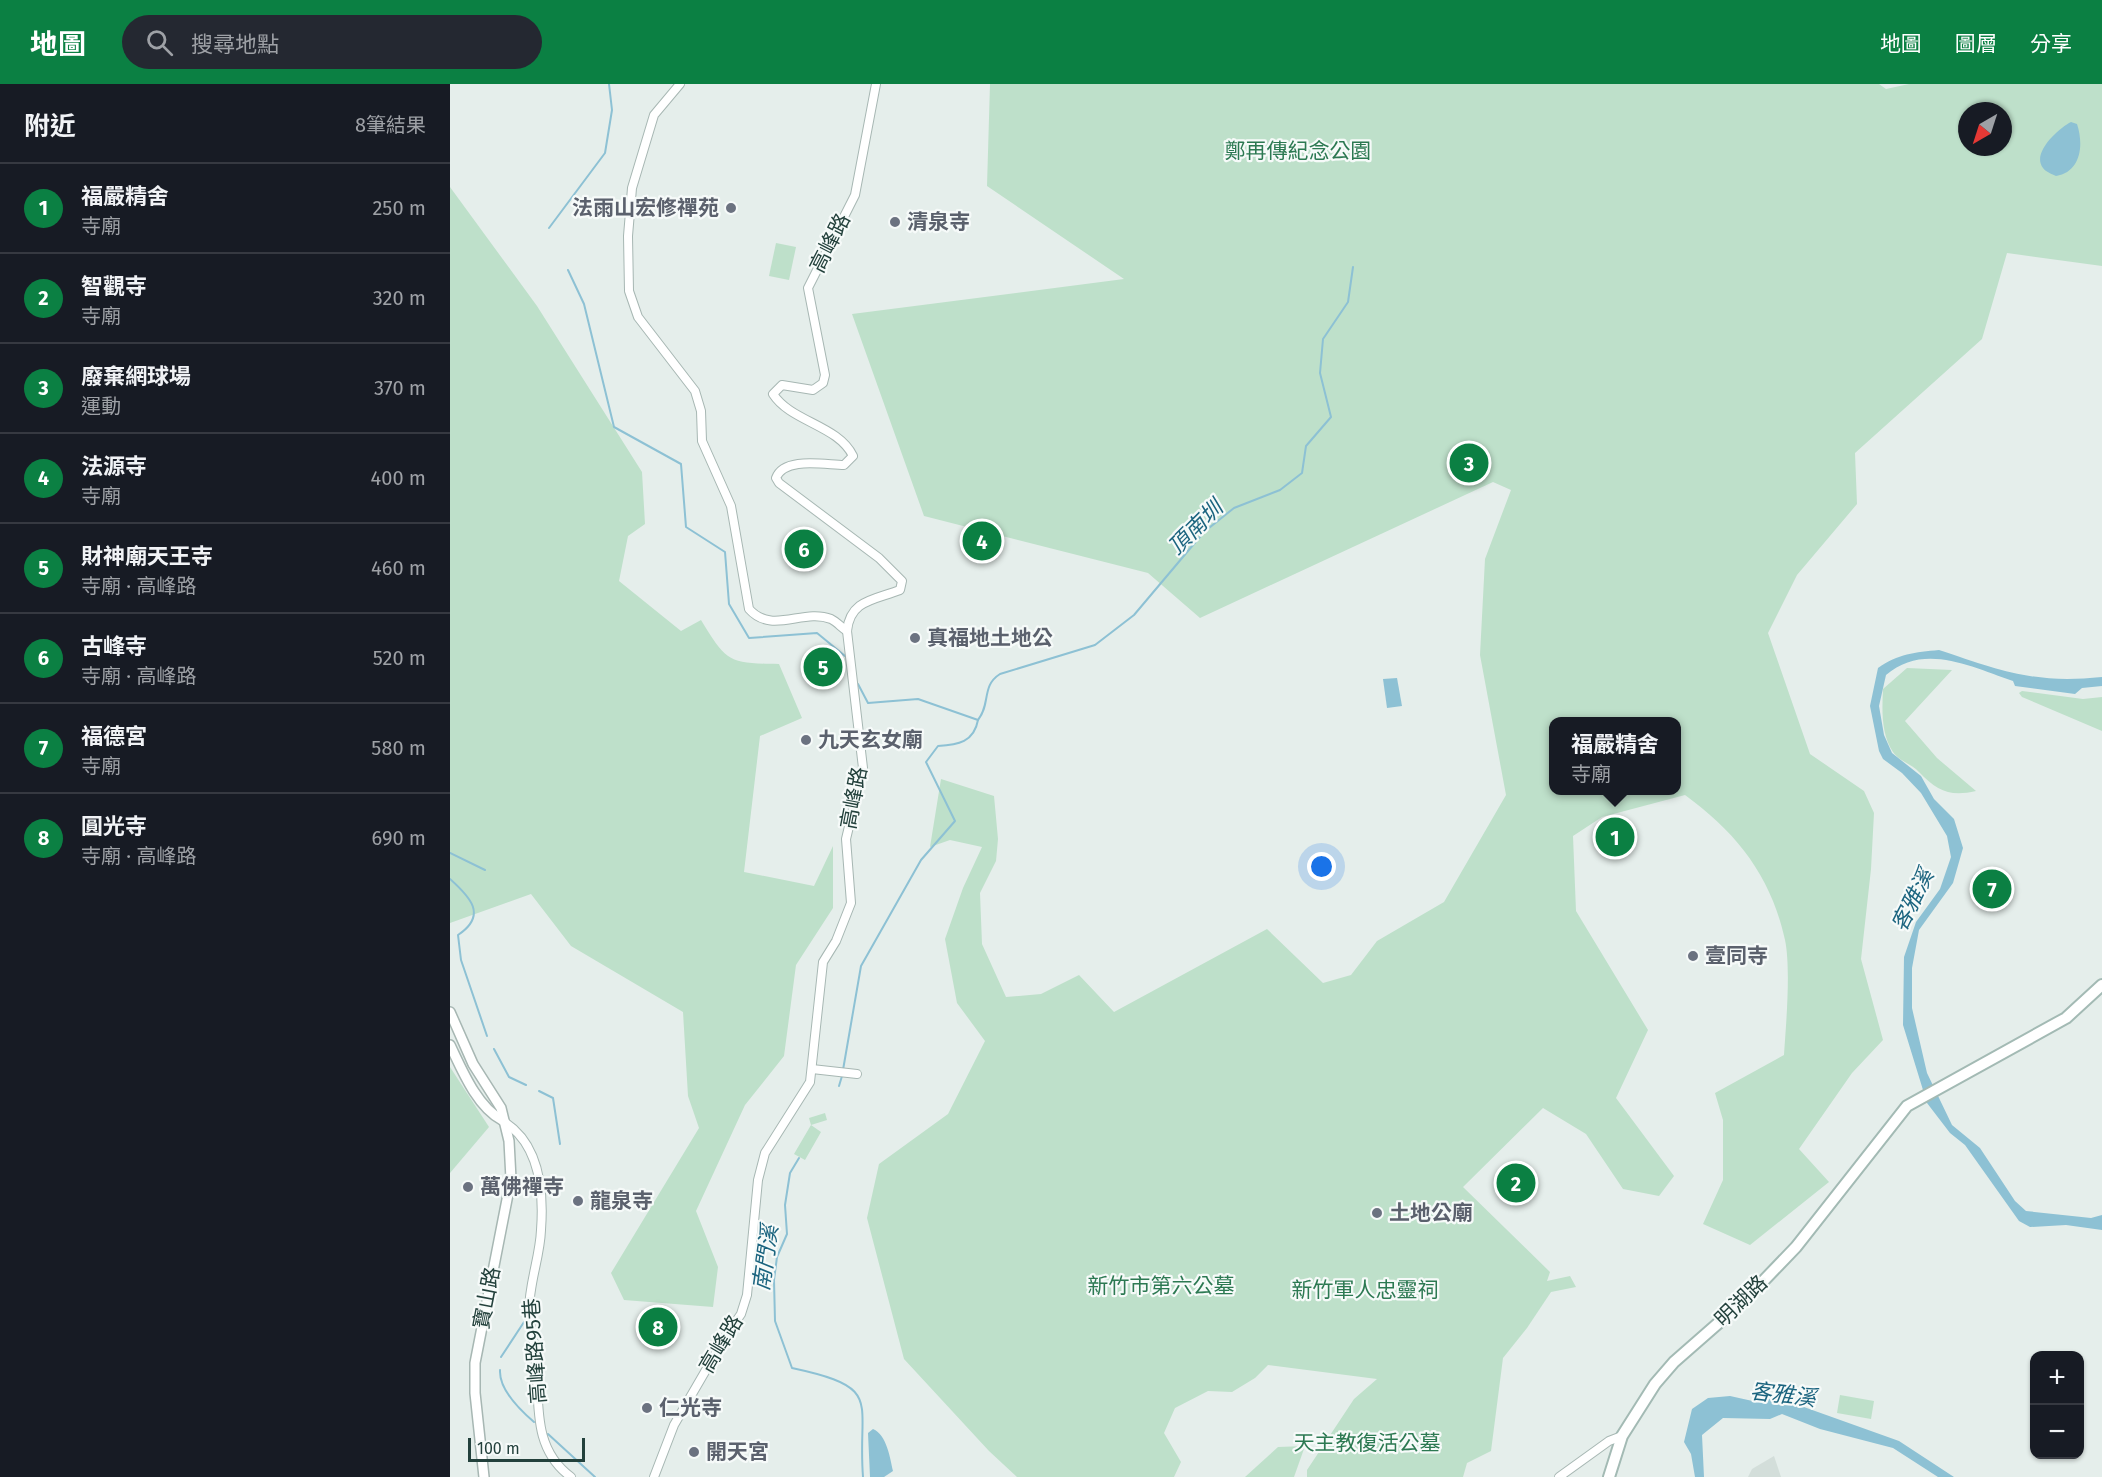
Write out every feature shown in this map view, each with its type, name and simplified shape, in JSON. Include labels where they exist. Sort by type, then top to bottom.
[{"type":"main road","name":"明湖路","points":[[1622,1436],[1655,1384],[1674,1362],[1747,1298],[1796,1248],[1907,1106],[2066,1018],[2102,985]]},
{"type":"main road","points":[[1609,1477],[1622,1436]]},
{"type":"street","points":[[680,84],[654,115],[632,188],[627,274],[632,304],[656,344],[695,391],[701,411],[702,441],[731,506],[749,609],[757,618],[768,622],[818,617],[833,620],[847,632]]},
{"type":"street","name":"高峰路","points":[[654,1477],[675,1425],[724,1339],[741,1314],[747,1295],[758,1180],[765,1153],[810,1082],[824,962],[843,927],[851,903],[846,839],[863,768],[847,632],[851,612],[858,606],[900,590],[902,581],[879,558],[779,483],[776,478],[785,467],[802,464],[844,465],[853,456],[842,443],[786,407],[773,394],[776,388],[782,385],[813,390],[823,383],[825,375],[808,288],[855,195],[876,84]]},
{"type":"street","name":"寶山路","points":[[450,1012],[473,1064],[501,1108],[502,1120],[509,1141],[511,1179],[475,1363],[475,1393],[484,1477]]},
{"type":"street","points":[[450,1045],[463,1071],[491,1114],[502,1120]]},
{"type":"street","points":[[812,1069],[857,1074]]},
{"type":"street","name":"高峰路95巷","points":[[502,1120],[518,1130],[539,1174],[541,1232],[531,1275],[529,1313],[536,1351],[543,1437],[547,1453],[571,1477]]},
{"type":"street","name":"明湖路","points":[[1559,1477],[1610,1441],[1622,1436]]},
{"type":"shaded area","points":[[1774,1456],[1781,1477],[1748,1477],[1752,1469]]},
{"type":"green space","points":[[990,84],[1879,84],[1886,89],[1909,84],[2102,84],[2102,266],[2007,253],[1982,339],[1855,453],[1857,504],[1797,575],[1768,633],[1810,754],[1864,791],[1874,813],[1871,869],[1861,959],[1883,1040],[1852,1073],[1799,1149],[1829,1182],[1750,1245],[1703,1224],[1723,1180],[1723,1120],[1715,1093],[1784,1055],[1788,981],[1785,940],[1771,896],[1749,858],[1721,825],[1685,795],[1602,817],[1573,836],[1576,911],[1648,1030],[1616,1098],[1674,1176],[1659,1196],[1623,1189],[1586,1134],[1543,1108],[1463,1187],[1550,1272],[1547,1281],[1570,1276],[1576,1287],[1551,1292],[1503,1358],[1491,1451],[1467,1463],[1463,1477],[1307,1477],[1307,1470],[1354,1399],[1377,1379],[1268,1365],[1255,1378],[1232,1392],[1208,1391],[1175,1408],[1164,1433],[1181,1462],[1174,1477],[1017,1477],[989,1451],[904,1359],[867,1218],[879,1164],[948,1114],[985,1041],[957,1003],[945,939],[963,888],[982,847],[950,840],[930,847],[941,779],[994,796],[998,839],[996,861],[980,893],[982,944],[1006,997],[1041,994],[1079,975],[1114,1012],[1267,929],[1323,983],[1351,975],[1377,941],[1444,902],[1506,795],[1480,655],[1485,559],[1511,490],[1493,482],[1200,618],[1148,573],[924,516],[852,314],[1124,279],[987,186]]},
{"type":"green space","points":[[450,187],[537,306],[642,472],[645,524],[628,536],[619,581],[681,631],[701,620],[717,645],[731,658],[749,663],[779,664],[802,718],[760,736],[744,872],[814,886],[833,846],[833,908],[796,965],[784,1056],[745,1105],[696,1211],[718,1267],[713,1307],[624,1300],[611,1273],[699,1128],[688,1096],[683,1012],[571,946],[531,894],[450,923]]},
{"type":"green space","points":[[776,243],[796,247],[789,280],[769,276]]},
{"type":"green space","points":[[1907,668],[1952,670],[1905,721],[1937,758],[1976,791],[1951,793],[1938,788],[1899,758],[1889,745],[1884,730],[1883,689]]},
{"type":"green space","points":[[2022,691],[2083,699],[2102,697],[2102,731],[2022,697],[2019,693]]},
{"type":"green space","points":[[450,1067],[489,1127],[450,1173]]},
{"type":"green space","points":[[825,1113],[827,1120],[811,1125],[809,1118]]},
{"type":"green space","points":[[811,1125],[821,1132],[805,1160],[794,1154]]},
{"type":"green space","points":[[1840,1395],[1874,1401],[1871,1419],[1837,1413]]},
{"type":"green space","points":[[1305,1446],[1294,1477],[1245,1477],[1278,1447]]},
{"type":"water","points":[[2071,122],[2077,124],[2080,149],[2071,169],[2056,176],[2043,168],[2040,162],[2041,155],[2043,148],[2054,135]]},
{"type":"water","name":"客雅溪","points":[[1939,650],[2000,670],[2037,677],[2078,679],[2102,677],[2102,686],[2082,688],[2075,694],[2015,686],[2013,681],[1948,660],[1916,660],[1901,665],[1886,675],[1879,706],[1884,735],[1892,753],[1921,776],[1934,799],[1954,819],[1963,848],[1953,883],[1919,930],[1912,968],[1912,1008],[1927,1073],[1952,1125],[1980,1148],[2015,1201],[2026,1211],[2091,1218],[2102,1215],[2102,1230],[2066,1225],[2030,1227],[2019,1221],[1965,1145],[1950,1133],[1927,1103],[1903,1025],[1904,957],[1916,922],[1940,889],[1951,857],[1947,836],[1921,793],[1902,773],[1883,759],[1879,751],[1870,706],[1878,668],[1907,654]]},
{"type":"water","points":[[1397,678],[1402,706],[1387,708],[1383,679]]},
{"type":"water","name":"客雅溪","points":[[1730,1396],[1757,1402],[1776,1397],[1899,1441],[1954,1477],[1938,1477],[1893,1448],[1820,1429],[1782,1414],[1770,1419],[1723,1418],[1702,1435],[1704,1477],[1695,1477],[1691,1454],[1684,1442],[1692,1409],[1708,1398]]},
{"type":"water","points":[[873,1429],[885,1441],[891,1460],[893,1471],[884,1477],[870,1477],[868,1433]]},
{"type":"waterway","points":[[549,228],[605,153],[612,110],[609,84]]},
{"type":"waterway","name":"頂南圳","points":[[978,720],[982,714],[990,684],[1000,674],[1095,645],[1134,615],[1204,532],[1234,508],[1280,490],[1302,473],[1306,446],[1331,417],[1320,373],[1323,339],[1348,302],[1353,267]]},
{"type":"waterway","points":[[568,270],[584,304],[614,427],[681,464],[686,527],[725,552],[729,604],[749,638],[817,633],[845,656]]},
{"type":"waterway","points":[[843,1070],[861,966],[921,860],[955,821],[926,762],[938,746],[952,745],[969,738],[978,720],[918,699],[868,703],[858,684]]},
{"type":"waterway","points":[[450,853],[485,870]]},
{"type":"waterway","points":[[450,879],[473,906],[472,920],[467,928],[458,935],[461,960],[487,1036]]},
{"type":"waterway","points":[[494,1049],[509,1077],[526,1085]]},
{"type":"waterway","points":[[839,1086],[842,1076]]},
{"type":"waterway","points":[[539,1091],[553,1098],[560,1144]]},
{"type":"waterway","name":"南門溪","points":[[799,1158],[790,1173],[785,1205],[787,1234],[777,1257],[774,1280],[775,1321],[792,1368],[822,1375],[841,1383],[854,1391],[860,1401],[863,1477]]},
{"type":"waterway","points":[[501,1357],[524,1322]]},
{"type":"waterway","points":[[500,1370],[507,1392],[534,1422]]},
{"type":"waterway","points":[[548,1434],[595,1477]]},
{"type":"place","name":"法雨山宏修禪苑","points":[[731,208]]},
{"type":"place","name":"清泉寺","points":[[895,222]]},
{"type":"place","name":"廢棄網球場","points":[[1469,463]]},
{"type":"place","name":"法源寺","points":[[982,541]]},
{"type":"place","name":"古峰寺","points":[[804,549]]},
{"type":"place","name":"真福地土地公","points":[[915,638]]},
{"type":"place","name":"財神廟天王寺","points":[[823,667]]},
{"type":"place","name":"九天玄女廟","points":[[806,740]]},
{"type":"place","name":"福嚴精舍","points":[[1615,837]]},
{"type":"place","name":"福德宮","points":[[1992,889]]},
{"type":"place","name":"壹同寺","points":[[1693,956]]},
{"type":"place","name":"智觀寺","points":[[1516,1183]]},
{"type":"place","name":"萬佛禪寺","points":[[468,1187]]},
{"type":"place","name":"龍泉寺","points":[[578,1201]]},
{"type":"place","name":"土地公廟","points":[[1377,1213]]},
{"type":"place","name":"圓光寺","points":[[658,1327]]},
{"type":"place","name":"仁光寺","points":[[647,1408]]},
{"type":"place","name":"開天宮","points":[[694,1452]]},
{"type":"park label","name":"鄭再傳紀念公園","points":[[1298,151]]},
{"type":"park label","name":"新竹市第六公墓","points":[[1161,1286]]},
{"type":"park label","name":"新竹軍人忠靈祠","points":[[1365,1290]]},
{"type":"park label","name":"天主教復活公墓","points":[[1367,1443]]}]
